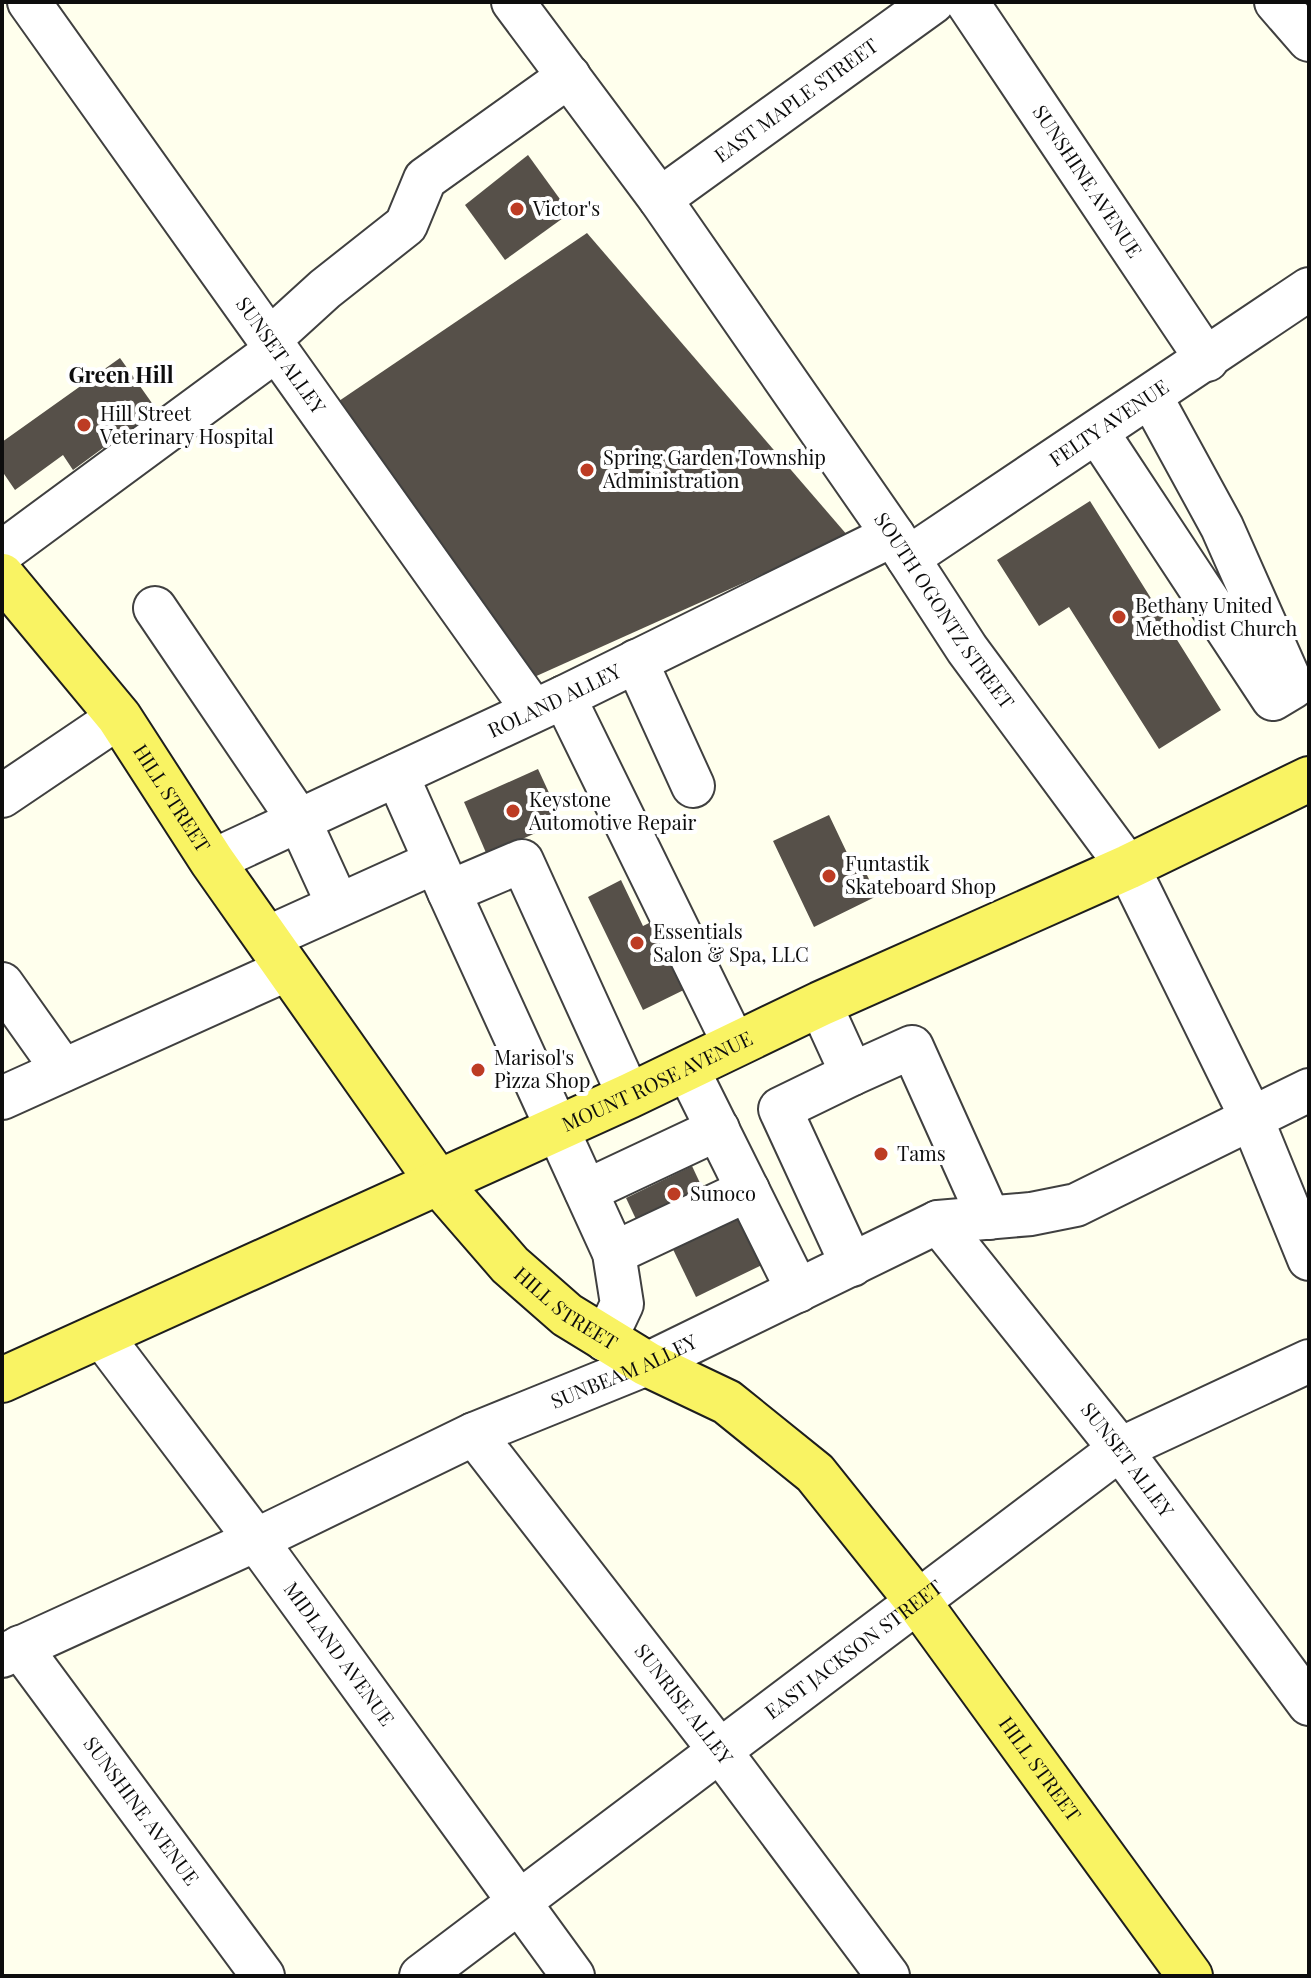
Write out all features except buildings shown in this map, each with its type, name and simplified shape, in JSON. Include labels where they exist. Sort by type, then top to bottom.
[{"type":"main road","name":"HILL STREET","points":[[2,576],[119,717],[212,861],[438,1182],[510,1265],[567,1315],[647,1364],[727,1402],[815,1473],[919,1603],[1190,1976]]},
{"type":"main road","name":"MOUNT ROSE AVENUE","points":[[2,1380],[629,1096],[820,1004],[1128,867],[1309,779]]},
{"type":"street","name":"SUNSET ALLEY","points":[[29,2],[273,345],[548,704],[734,1044]]},
{"type":"street","name":"SOUTH OGONTZ STREET","points":[[513,2],[660,199],[901,546],[967,649],[1128,867],[1251,1117],[1309,1259]]},
{"type":"street","name":"EAST MAPLE STREET","points":[[660,199],[933,2]]},
{"type":"street","name":"SUNSHINE AVENUE","points":[[967,2],[1207,360]]},
{"type":"street","points":[[1276,2],[1309,40]]},
{"type":"street","points":[[2,552],[273,345],[325,289],[406,225],[425,179],[569,76]]},
{"type":"street","name":"FELTY AVENUE","points":[[901,546],[1097,432],[1309,289]]},
{"type":"street","points":[[1097,432],[1273,699],[1293,687],[1222,527],[1151,397]]},
{"type":"street","name":"ROLAND ALLEY","points":[[212,861],[636,661],[901,546]]},
{"type":"street","points":[[155,608],[300,822],[338,905]]},
{"type":"street","points":[[636,661],[693,786]]},
{"type":"street","points":[[2,796],[119,717]]},
{"type":"street","points":[[397,775],[614,1253],[622,1304],[605,1340]]},
{"type":"street","points":[[2,1098],[63,1070],[278,953],[338,905],[442,877],[522,861],[629,1096]]},
{"type":"street","points":[[2,984],[63,1070]]},
{"type":"street","points":[[820,1004],[852,1074]]},
{"type":"street","points":[[852,1265],[780,1109],[912,1047],[989,1218]]},
{"type":"street","points":[[687,1068],[798,1291]]},
{"type":"street","name":"SUNBEAM ALLEY","points":[[11,1652],[256,1540],[474,1434],[647,1364],[938,1222],[1031,1214],[1076,1205],[1309,1090]]},
{"type":"street","points":[[586,1191],[718,1129]]},
{"type":"street","points":[[614,1253],[748,1190]]},
{"type":"street","name":"SUNSET ALLEY","points":[[938,1222],[1120,1449],[1309,1704]]},
{"type":"street","name":"MIDLAND AVENUE","points":[[101,1335],[256,1540],[573,1976]]},
{"type":"street","name":"EAST JACKSON STREET","points":[[421,1976],[1120,1449],[1309,1361]]},
{"type":"street","name":"SUNRISE ALLEY","points":[[474,1434],[720,1751],[888,1976]]},
{"type":"street","name":"SUNSHINE AVENUE","points":[[11,1652],[263,1976]]},
{"type":"place","name":"Victor's","points":[[517,209]]},
{"type":"place","name":"Hill Street Veterinary Hospital","points":[[84,425]]},
{"type":"place","name":"Spring Garden Township Administration","points":[[587,470]]},
{"type":"place","name":"Bethany United Methodist Church","points":[[1119,617]]},
{"type":"place","name":"Keystone Automotive Repair","points":[[513,811]]},
{"type":"place","name":"Funtastik Skateboard Shop","points":[[829,876]]},
{"type":"place","name":"Essentials Salon & Spa, LLC","points":[[637,943]]},
{"type":"place","name":"Marisol's Pizza Shop","points":[[478,1070]]},
{"type":"place","name":"Tams","points":[[881,1154]]},
{"type":"place","name":"Sunoco","points":[[674,1194]]},
{"type":"district","name":"Green Hill","points":[[121,375]]}]
